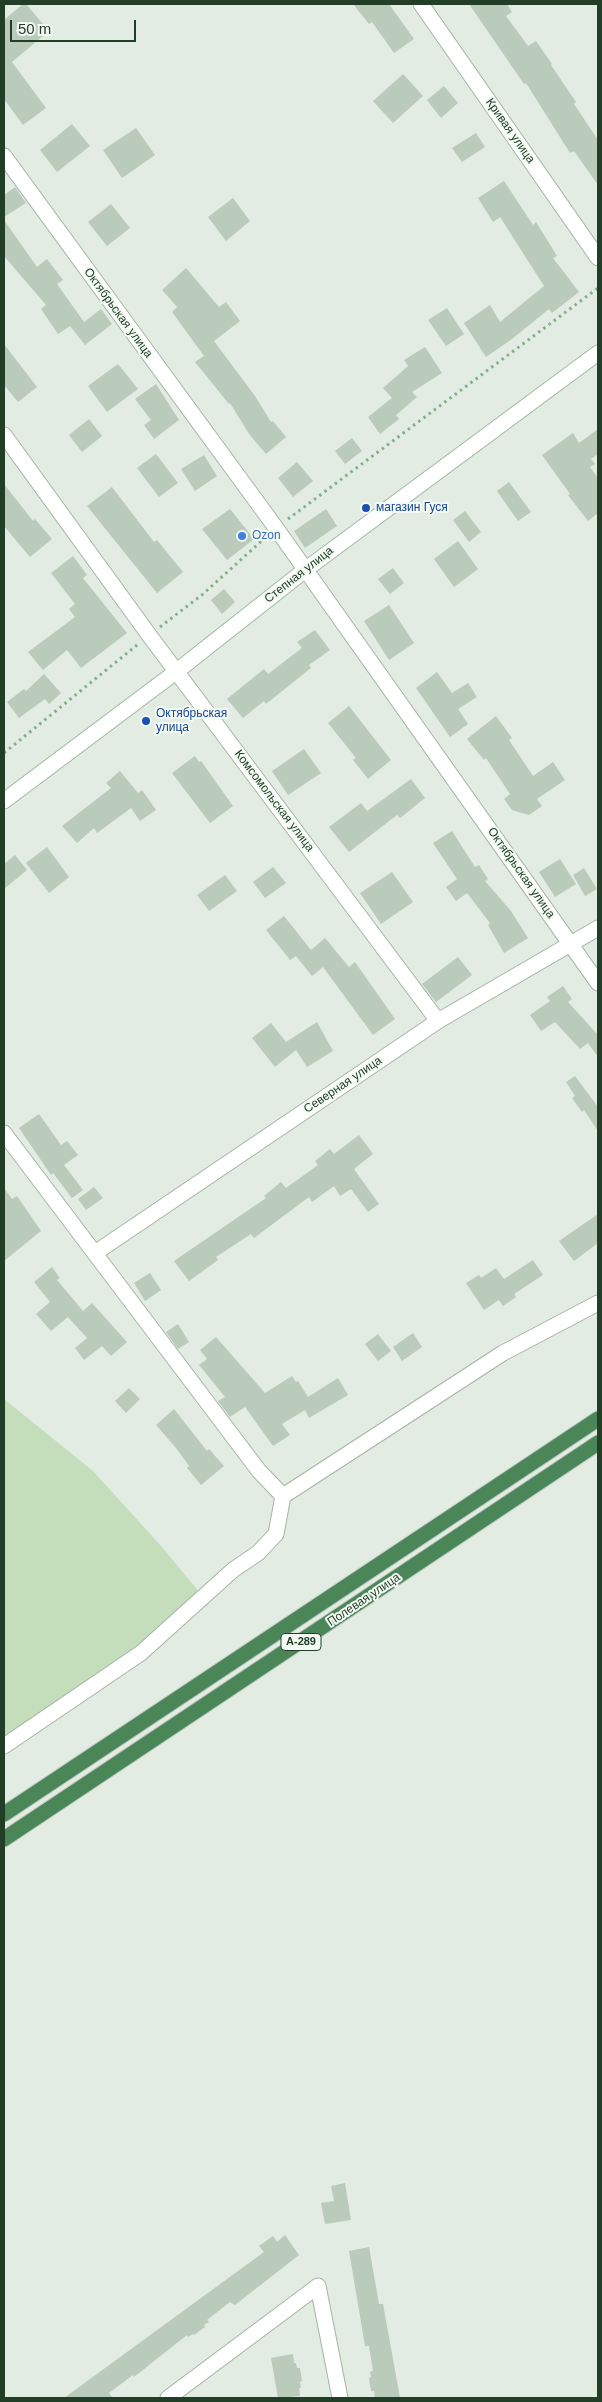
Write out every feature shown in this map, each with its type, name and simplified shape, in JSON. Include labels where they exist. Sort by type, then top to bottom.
[{"type":"highway","name":"Полевая улица","points":[[4,1814],[598,1419]]},
{"type":"highway","name":"Полевая улица","points":[[4,1839],[598,1443]]},
{"type":"street","name":"Кривая улица","points":[[421,4],[598,258]]},
{"type":"street","name":"Октябрьская улица","points":[[4,156],[276,528],[598,983]]},
{"type":"street","name":"Степная улица","points":[[4,801],[177,671],[305,570],[598,353]]},
{"type":"street","name":"Комсомольская улица","points":[[4,435],[149,635],[438,1021]]},
{"type":"street","name":"Северная улица","points":[[95,1253],[438,1021],[598,928]]},
{"type":"street","points":[[4,1133],[259,1471],[284,1496]]},
{"type":"street","points":[[4,1746],[141,1653],[233,1570],[258,1553],[276,1534],[284,1496],[503,1353],[598,1303]]},
{"type":"street","points":[[168,2398],[318,2286],[340,2398]]},
{"type":"path","points":[[4,753],[149,635],[204,594],[276,528],[598,288]]},
{"type":"green space","points":[[4,1399],[93,1471],[162,1547],[209,1604],[4,1740]]},
{"type":"building","points":[[23,4],[26,4],[49,31],[12,62],[46,108],[23,125],[4,99],[4,20]]},
{"type":"building","points":[[353,4],[389,4],[414,39],[394,53],[372,22],[369,24]]},
{"type":"building","points":[[469,4],[507,4],[512,12],[506,16],[528,46],[536,41],[576,102],[574,104],[598,140],[598,185],[574,151],[570,153],[526,83],[524,84]]},
{"type":"building","points":[[403,74],[423,96],[393,123],[373,101]]},
{"type":"building","points":[[444,86],[458,103],[441,118],[427,100]]},
{"type":"building","points":[[72,124],[90,146],[57,172],[40,150]]},
{"type":"building","points":[[136,128],[155,155],[122,178],[103,150]]},
{"type":"building","points":[[476,133],[485,147],[462,162],[452,148]]},
{"type":"building","points":[[504,181],[533,225],[536,222],[557,256],[553,258],[579,292],[552,313],[549,309],[486,357],[464,323],[490,305],[500,322],[544,286],[500,217],[493,222],[478,198]]},
{"type":"building","points":[[15,187],[26,203],[4,217],[4,195]]},
{"type":"building","points":[[233,198],[250,221],[226,241],[208,217]]},
{"type":"building","points":[[111,204],[130,228],[107,246],[88,222]]},
{"type":"building","points":[[4,220],[37,267],[47,259],[63,280],[57,284],[84,322],[101,309],[112,324],[85,345],[70,326],[58,334],[41,309],[46,305],[4,256]]},
{"type":"building","points":[[186,268],[219,307],[226,302],[240,321],[214,341],[255,396],[271,422],[273,421],[286,437],[266,454],[249,434],[230,403],[195,362],[204,356],[172,312],[177,307],[162,290]]},
{"type":"building","points":[[447,308],[464,334],[446,346],[428,320]]},
{"type":"building","points":[[4,344],[37,387],[18,402],[4,385]]},
{"type":"building","points":[[425,347],[442,373],[412,392],[417,397],[396,415],[399,419],[380,434],[368,417],[392,398],[383,388],[408,366],[404,360]]},
{"type":"building","points":[[118,364],[138,389],[107,412],[88,386]]},
{"type":"building","points":[[156,384],[179,420],[154,439],[144,425],[151,420],[135,399]]},
{"type":"building","points":[[89,419],[102,436],[82,452],[69,435]]},
{"type":"building","points":[[598,429],[598,454],[591,459],[595,464],[590,467],[598,478],[598,513],[588,521],[568,495],[570,494],[542,455],[573,433],[579,443]]},
{"type":"building","points":[[352,438],[362,451],[345,464],[335,451]]},
{"type":"building","points":[[156,454],[178,483],[159,497],[137,468]]},
{"type":"building","points":[[204,455],[217,476],[195,491],[181,469]]},
{"type":"building","points":[[297,462],[313,481],[293,497],[278,478]]},
{"type":"building","points":[[509,482],[531,512],[518,521],[497,491]]},
{"type":"building","points":[[4,484],[33,521],[35,519],[52,539],[30,557],[4,526]]},
{"type":"building","points":[[112,487],[154,542],[157,540],[183,572],[157,593],[87,506]]},
{"type":"building","points":[[230,509],[254,539],[227,560],[202,529]]},
{"type":"building","points":[[326,509],[337,526],[305,548],[294,531]]},
{"type":"building","points":[[465,511],[481,532],[469,542],[453,520]]},
{"type":"building","points":[[458,541],[478,569],[454,587],[434,559]]},
{"type":"building","points":[[73,556],[87,575],[83,578],[127,633],[81,668],[67,650],[43,670],[28,652],[75,617],[69,609],[75,604],[51,573]]},
{"type":"building","points":[[393,568],[404,583],[390,594],[378,579]]},
{"type":"building","points":[[224,589],[235,602],[222,614],[211,600]]},
{"type":"building","points":[[389,605],[414,643],[389,660],[364,621]]},
{"type":"building","points":[[315,630],[330,650],[309,665],[311,668],[266,704],[264,701],[243,718],[227,699],[264,669],[268,674],[302,648],[297,642]]},
{"type":"building","points":[[437,672],[452,693],[468,683],[477,697],[458,709],[468,724],[450,737],[416,688]]},
{"type":"building","points":[[44,674],[61,693],[49,704],[45,699],[19,718],[7,702],[24,689],[26,691]]},
{"type":"building","points":[[349,706],[391,760],[368,779],[353,760],[356,758],[328,723]]},
{"type":"building","points":[[496,716],[512,738],[509,740],[533,776],[553,762],[565,780],[537,799],[542,806],[529,815],[512,810],[504,799],[510,794],[486,758],[484,760],[467,739]]},
{"type":"building","points":[[304,749],[321,773],[288,795],[272,771]]},
{"type":"building","points":[[195,756],[199,762],[201,761],[233,806],[210,823],[172,773]]},
{"type":"building","points":[[120,771],[138,793],[142,790],[156,810],[140,821],[131,808],[97,833],[94,828],[77,843],[62,826],[111,788],[106,783]]},
{"type":"building","points":[[411,779],[425,798],[400,818],[397,815],[349,852],[329,827],[361,803],[367,811]]},
{"type":"building","points":[[452,831],[475,867],[479,865],[488,879],[485,881],[511,911],[528,938],[504,953],[488,925],[490,923],[467,893],[456,901],[446,887],[457,879],[433,843]]},
{"type":"building","points":[[47,847],[69,877],[49,893],[26,863]]},
{"type":"building","points":[[15,855],[27,870],[4,889],[4,864]]},
{"type":"building","points":[[560,859],[576,884],[555,897],[539,872]]},
{"type":"building","points":[[273,867],[286,883],[265,898],[253,882]]},
{"type":"building","points":[[584,868],[597,889],[585,896],[573,875]]},
{"type":"building","points":[[392,872],[413,902],[381,924],[360,893]]},
{"type":"building","points":[[225,875],[237,891],[209,911],[197,895]]},
{"type":"building","points":[[284,916],[311,950],[325,938],[349,967],[355,962],[395,1019],[373,1035],[323,967],[312,976],[296,956],[290,960],[266,930]]},
{"type":"building","points":[[458,957],[472,975],[436,1002],[422,984]]},
{"type":"building","points":[[563,986],[572,999],[568,1002],[598,1035],[598,1057],[588,1043],[580,1049],[555,1022],[541,1031],[530,1015],[550,1001],[547,997]]},
{"type":"building","points":[[317,1022],[333,1051],[307,1067],[296,1050],[275,1067],[252,1038],[271,1023],[286,1042]]},
{"type":"building","points":[[575,1076],[598,1107],[598,1131],[584,1110],[582,1112],[572,1098],[575,1096],[566,1082]]},
{"type":"building","points":[[39,1114],[61,1145],[67,1141],[78,1155],[64,1165],[83,1190],[72,1198],[53,1173],[51,1175],[19,1128]]},
{"type":"building","points":[[359,1135],[373,1154],[354,1169],[379,1204],[368,1212],[351,1189],[340,1196],[334,1186],[312,1202],[309,1197],[254,1238],[251,1234],[216,1257],[218,1260],[189,1281],[174,1261],[266,1198],[264,1196],[281,1182],[286,1188],[318,1165],[315,1161],[330,1149],[334,1154]]},
{"type":"building","points":[[94,1187],[103,1198],[86,1210],[78,1199]]},
{"type":"building","points":[[4,1188],[12,1199],[17,1196],[41,1231],[4,1261]]},
{"type":"building","points":[[598,1214],[598,1243],[574,1261],[559,1241]]},
{"type":"building","points":[[533,1260],[543,1275],[514,1294],[516,1297],[503,1306],[499,1300],[484,1310],[466,1283],[479,1275],[481,1278],[496,1268],[504,1279]]},
{"type":"building","points":[[52,1267],[60,1278],[57,1280],[83,1311],[92,1303],[127,1342],[111,1356],[102,1346],[84,1360],[75,1348],[87,1338],[68,1317],[51,1331],[36,1314],[50,1302],[34,1282]]},
{"type":"building","points":[[150,1273],[161,1290],[145,1301],[134,1283]]},
{"type":"building","points":[[178,1324],[189,1342],[178,1349],[166,1332]]},
{"type":"building","points":[[413,1333],[422,1347],[402,1361],[393,1347]]},
{"type":"building","points":[[378,1334],[391,1351],[378,1361],[365,1344]]},
{"type":"building","points":[[216,1337],[265,1393],[292,1376],[296,1382],[298,1381],[308,1397],[338,1378],[348,1395],[309,1418],[305,1410],[282,1424],[290,1435],[273,1446],[245,1407],[230,1417],[218,1401],[225,1397],[199,1365],[207,1359],[200,1350]]},
{"type":"building","points":[[129,1388],[140,1399],[126,1413],[115,1401]]},
{"type":"building","points":[[174,1409],[207,1451],[209,1449],[224,1466],[201,1485],[187,1468],[189,1466],[176,1448],[156,1425]]},
{"type":"building","points":[[345,2183],[351,2220],[325,2224],[321,2203],[334,2201],[331,2186]]},
{"type":"building","points":[[285,2235],[299,2255],[235,2305],[230,2302],[207,2320],[209,2322],[204,2325],[205,2327],[194,2335],[188,2337],[187,2335],[134,2377],[133,2375],[109,2393],[113,2398],[64,2398],[264,2252],[259,2246],[273,2236],[277,2242]]},
{"type":"building","points":[[369,2247],[379,2304],[383,2304],[400,2398],[375,2398],[374,2391],[371,2391],[369,2378],[371,2377],[370,2372],[373,2371],[369,2346],[365,2346],[349,2251]]},
{"type":"building","points":[[293,2354],[294,2363],[296,2363],[297,2368],[300,2368],[302,2381],[300,2382],[301,2388],[299,2388],[300,2396],[278,2398],[271,2358]]},
{"type":"place","name":"магазин Гуся","points":[[366,508]]},
{"type":"place","name":"Ozon","points":[[242,536]]},
{"type":"place","name":"Октябрьская улица","points":[[146,721]]}]
